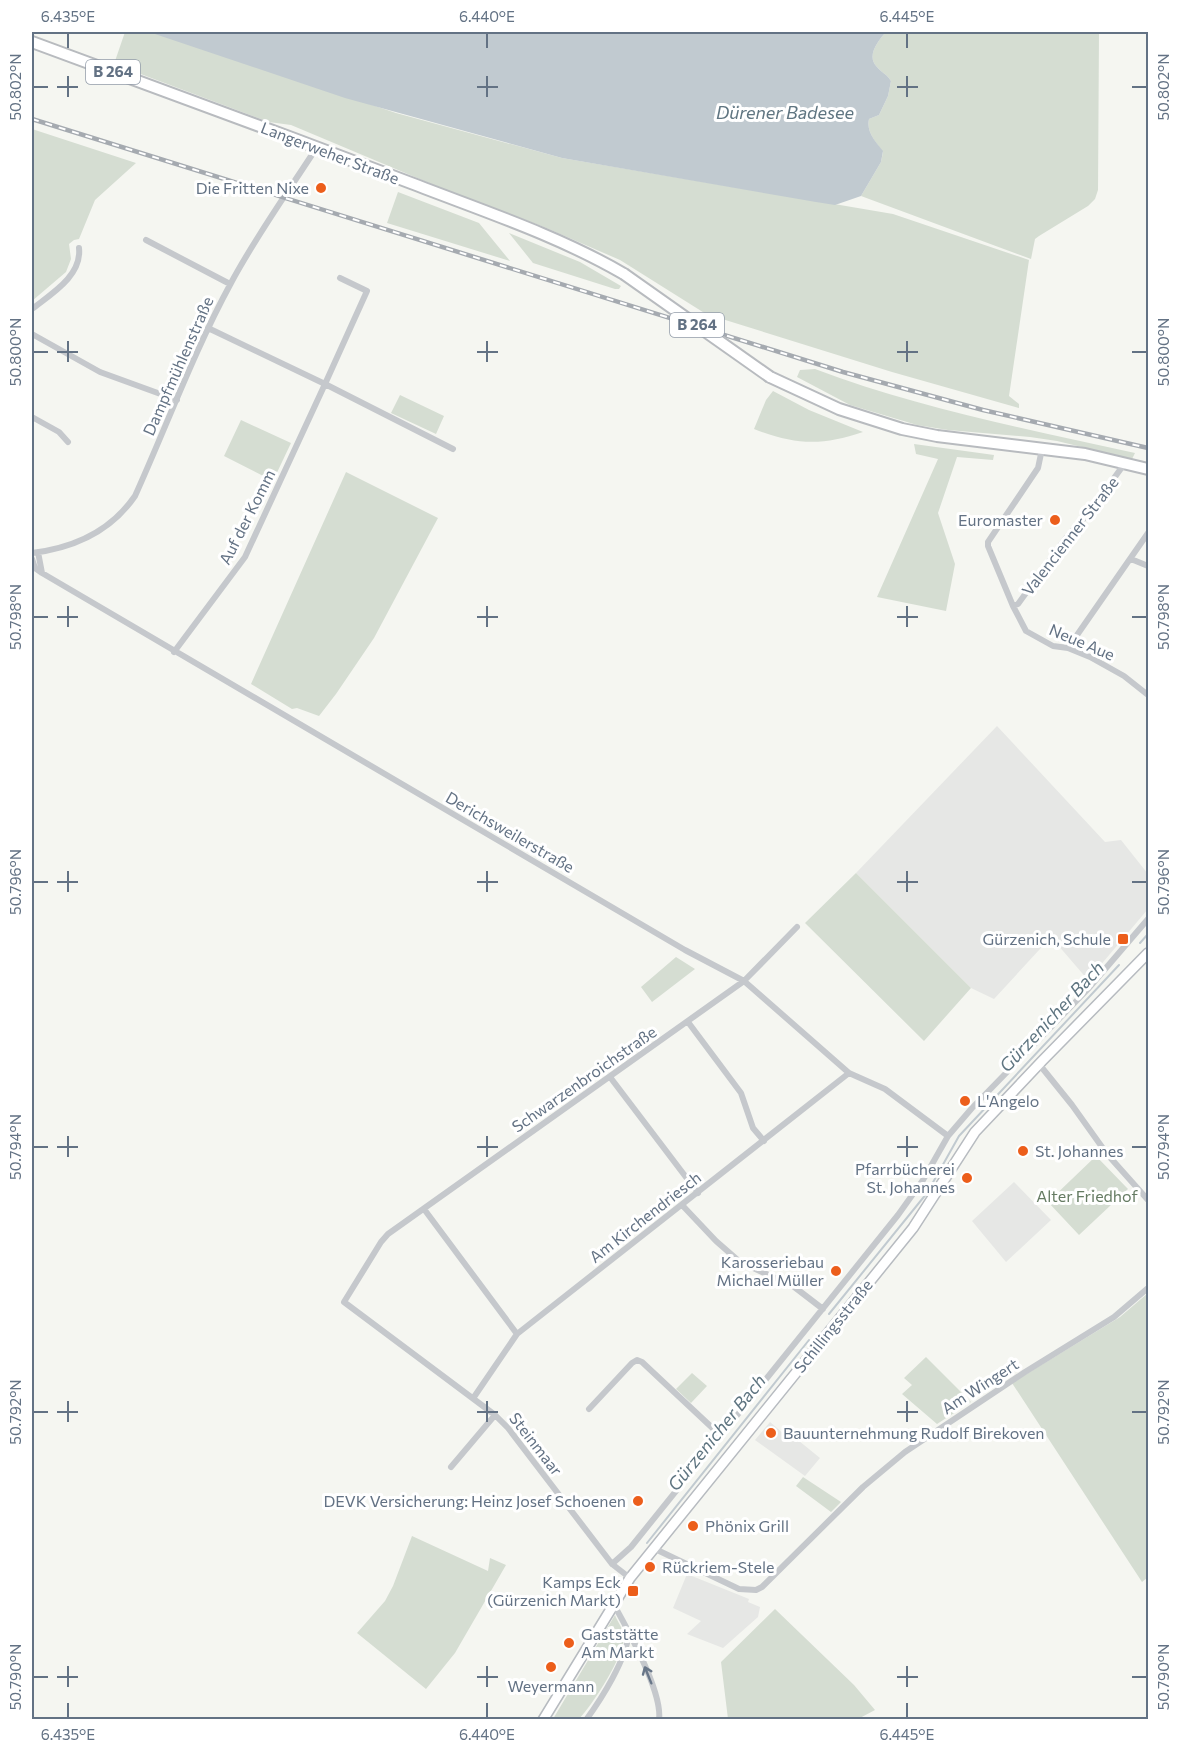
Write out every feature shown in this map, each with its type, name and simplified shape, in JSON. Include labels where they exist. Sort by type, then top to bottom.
[{"type":"main road","name":"Langerweher Straße","points":[[32,42],[317,147],[544,234],[590,254],[624,274],[770,377],[839,409],[882,423],[937,436],[992,443]]},
{"type":"main road","name":"Valencienner Straße","points":[[992,443],[1086,454],[1149,469]]},
{"type":"main road","name":"Schillingsstraße","points":[[543,1719],[630,1578],[913,1228],[975,1132],[1149,953]]},
{"type":"street","name":"Dampfmühlenstraße","points":[[35,553],[80,541],[111,522],[135,496],[208,328],[230,284],[253,244],[317,147]]},
{"type":"street","points":[[146,240],[230,284]]},
{"type":"street","points":[[32,309],[71,274],[80,255],[79,248]]},
{"type":"street","name":"Auf der Komm","points":[[174,652],[245,557],[367,291],[340,278]]},
{"type":"street","points":[[208,328],[453,449]]},
{"type":"street","points":[[32,334],[100,372],[177,400]]},
{"type":"street","points":[[32,417],[59,432],[68,442]]},
{"type":"street","name":"Neue Aue","points":[[1042,448],[1038,468],[988,542],[1013,606],[1026,631],[1053,646],[1068,648],[1090,657],[1124,676],[1149,695]]},
{"type":"street","name":"Valencienner Straße","points":[[1013,606],[1018,604],[1065,539],[1119,474],[1125,463]]},
{"type":"street","points":[[1068,648],[1149,533]]},
{"type":"street","points":[[35,553],[42,573]]},
{"type":"street","name":"Derichsweilerstraße","points":[[32,559],[35,568],[42,573],[174,652],[685,950],[744,981],[849,1073],[885,1089],[948,1136]]},
{"type":"street","points":[[1131,559],[1149,566]]},
{"type":"street","name":"Schillingsstraße","points":[[612,1564],[631,1547],[823,1309],[923,1180],[948,1136],[972,1108],[1088,989],[1149,919]]},
{"type":"street","name":"Schwarzenbroichstraße","points":[[344,1302],[384,1238],[744,981],[797,927]]},
{"type":"street","points":[[688,1022],[741,1093],[753,1128],[764,1141]]},
{"type":"street","points":[[1039,1064],[1107,1154],[1149,1200]]},
{"type":"street","name":"Am Kirchendriesch","points":[[474,1397],[517,1334],[849,1073]]},
{"type":"street","points":[[610,1077],[698,1193]]},
{"type":"street","points":[[682,1205],[716,1241],[740,1262],[793,1286],[823,1309]]},
{"type":"street","points":[[424,1209],[517,1334]]},
{"type":"street","name":"Am Wingert","points":[[653,1548],[739,1589],[756,1590],[762,1587],[863,1487],[905,1452],[1025,1372],[1114,1317],[1149,1288]]},
{"type":"street","name":"Steinmaar","points":[[344,1302],[474,1397],[495,1415],[508,1428],[612,1564],[630,1578]]},
{"type":"street","points":[[589,1409],[637,1360],[642,1362],[721,1436]]},
{"type":"street","points":[[451,1467],[495,1415]]},
{"type":"street","points":[[614,1603],[655,1692],[660,1707],[659,1719]]},
{"type":"street","points":[[586,1719],[612,1677],[624,1652],[629,1632]]},
{"type":"shaded area","points":[[997,726],[1105,842],[1121,840],[1148,874],[1148,909],[1088,980],[1051,937],[994,999],[971,988],[856,873]]},
{"type":"shaded area","points":[[1014,1182],[1051,1220],[1006,1262],[972,1221]]},
{"type":"shaded area","points":[[770,1422],[785,1435],[788,1432],[820,1458],[805,1476],[755,1440]]},
{"type":"shaded area","points":[[687,1574],[749,1599],[748,1602],[760,1607],[758,1617],[723,1648],[687,1634],[701,1621],[673,1608]]},
{"type":"green space","points":[[125,32],[155,32],[396,113],[562,158],[893,214],[1029,260],[1009,396],[1019,404],[1019,408],[892,372],[706,314],[620,260],[544,227],[441,188],[291,125],[269,122],[114,64]]},
{"type":"green space","name":"Dürener Badesee","points":[[886,32],[1099,32],[1098,190],[1095,199],[1088,206],[1035,239],[1031,259],[861,196],[881,162],[883,152],[872,137],[868,124],[869,119],[879,115],[888,96],[891,81],[877,67],[873,58],[874,49]]},
{"type":"green space","points":[[32,129],[136,163],[95,200],[79,239],[69,244],[71,259],[66,272],[32,301]]},
{"type":"green space","points":[[398,192],[479,223],[510,261],[387,223]]},
{"type":"green space","points":[[509,233],[580,262],[621,286],[615,289],[533,263]]},
{"type":"green space","points":[[815,369],[933,406],[1135,453],[1132,459],[1057,441],[917,425],[850,405],[797,377],[800,370]]},
{"type":"green space","points":[[773,391],[809,410],[863,432],[834,440],[808,442],[783,438],[754,429],[766,400]]},
{"type":"green space","points":[[400,395],[444,416],[436,434],[391,413]]},
{"type":"green space","points":[[241,420],[291,443],[273,481],[224,456]]},
{"type":"green space","points":[[914,444],[994,455],[993,460],[957,457],[938,513],[955,564],[946,611],[877,597],[938,459],[916,454]]},
{"type":"green space","points":[[346,472],[438,518],[374,638],[319,716],[297,708],[292,709],[251,684]]},
{"type":"green space","points":[[856,873],[971,988],[924,1041],[805,923]]},
{"type":"green space","points":[[676,957],[695,969],[652,1002],[641,987]]},
{"type":"green space","name":"Alter Friedhof","points":[[1096,1156],[1128,1189],[1079,1235],[1048,1202]]},
{"type":"green space","points":[[1148,1293],[1148,1577],[1142,1582],[1012,1383],[1120,1317]]},
{"type":"green space","points":[[926,1357],[971,1402],[937,1424],[902,1394],[912,1385],[904,1378]]},
{"type":"green space","points":[[692,1373],[707,1386],[691,1403],[676,1389]]},
{"type":"green space","points":[[803,1477],[841,1502],[831,1512],[796,1486]]},
{"type":"green space","points":[[412,1536],[488,1571],[490,1558],[506,1565],[455,1653],[426,1689],[357,1633],[385,1601]]},
{"type":"green space","points":[[775,1609],[854,1685],[875,1710],[858,1719],[728,1719],[721,1662]]},
{"type":"green space","points":[[615,1615],[624,1636],[619,1655],[607,1680],[579,1719],[553,1719]]},
{"type":"water","name":"Dürener Badesee","points":[[149,32],[886,32],[874,49],[873,58],[877,67],[891,81],[888,96],[879,115],[869,119],[868,124],[870,132],[883,151],[881,162],[861,196],[835,205],[562,158],[345,98]]},
{"type":"waterway","name":"Gürzenicher Bach","points":[[1140,943],[1148,934]]},
{"type":"waterway","name":"Gürzenicher Bach","points":[[829,1314],[927,1193],[959,1136],[1119,965]]},
{"type":"waterway","name":"Gürzenicher Bach","points":[[647,1543],[809,1340]]},
{"type":"railway","points":[[32,119],[843,372],[983,410],[1148,448]]},
{"type":"place","name":"Die Fritten Nixe","points":[[321,188]]},
{"type":"place","name":"Euromaster","points":[[1055,520]]},
{"type":"place","name":"Gürzenich, Schule","points":[[1123,939]]},
{"type":"place","name":"L'Angelo","points":[[965,1101]]},
{"type":"place","name":"St. Johannes","points":[[1023,1151]]},
{"type":"place","name":"Pfarrbücherei St. Johannes","points":[[967,1178]]},
{"type":"place","name":"Karosseriebau Michael Müller","points":[[836,1271]]},
{"type":"place","name":"Bauunternehmung Rudolf Birekoven","points":[[771,1433]]},
{"type":"place","name":"DEVK Versicherung: Heinz Josef Schoenen","points":[[638,1501]]},
{"type":"place","name":"Phönix Grill","points":[[693,1526]]},
{"type":"place","name":"Rückriem-Stele","points":[[650,1567]]},
{"type":"place","name":"Kamps Eck (Gürzenich Markt)","points":[[633,1591]]},
{"type":"place","name":"Gaststätte Am Markt","points":[[569,1643]]},
{"type":"place","name":"Weyermann","points":[[551,1667]]}]
